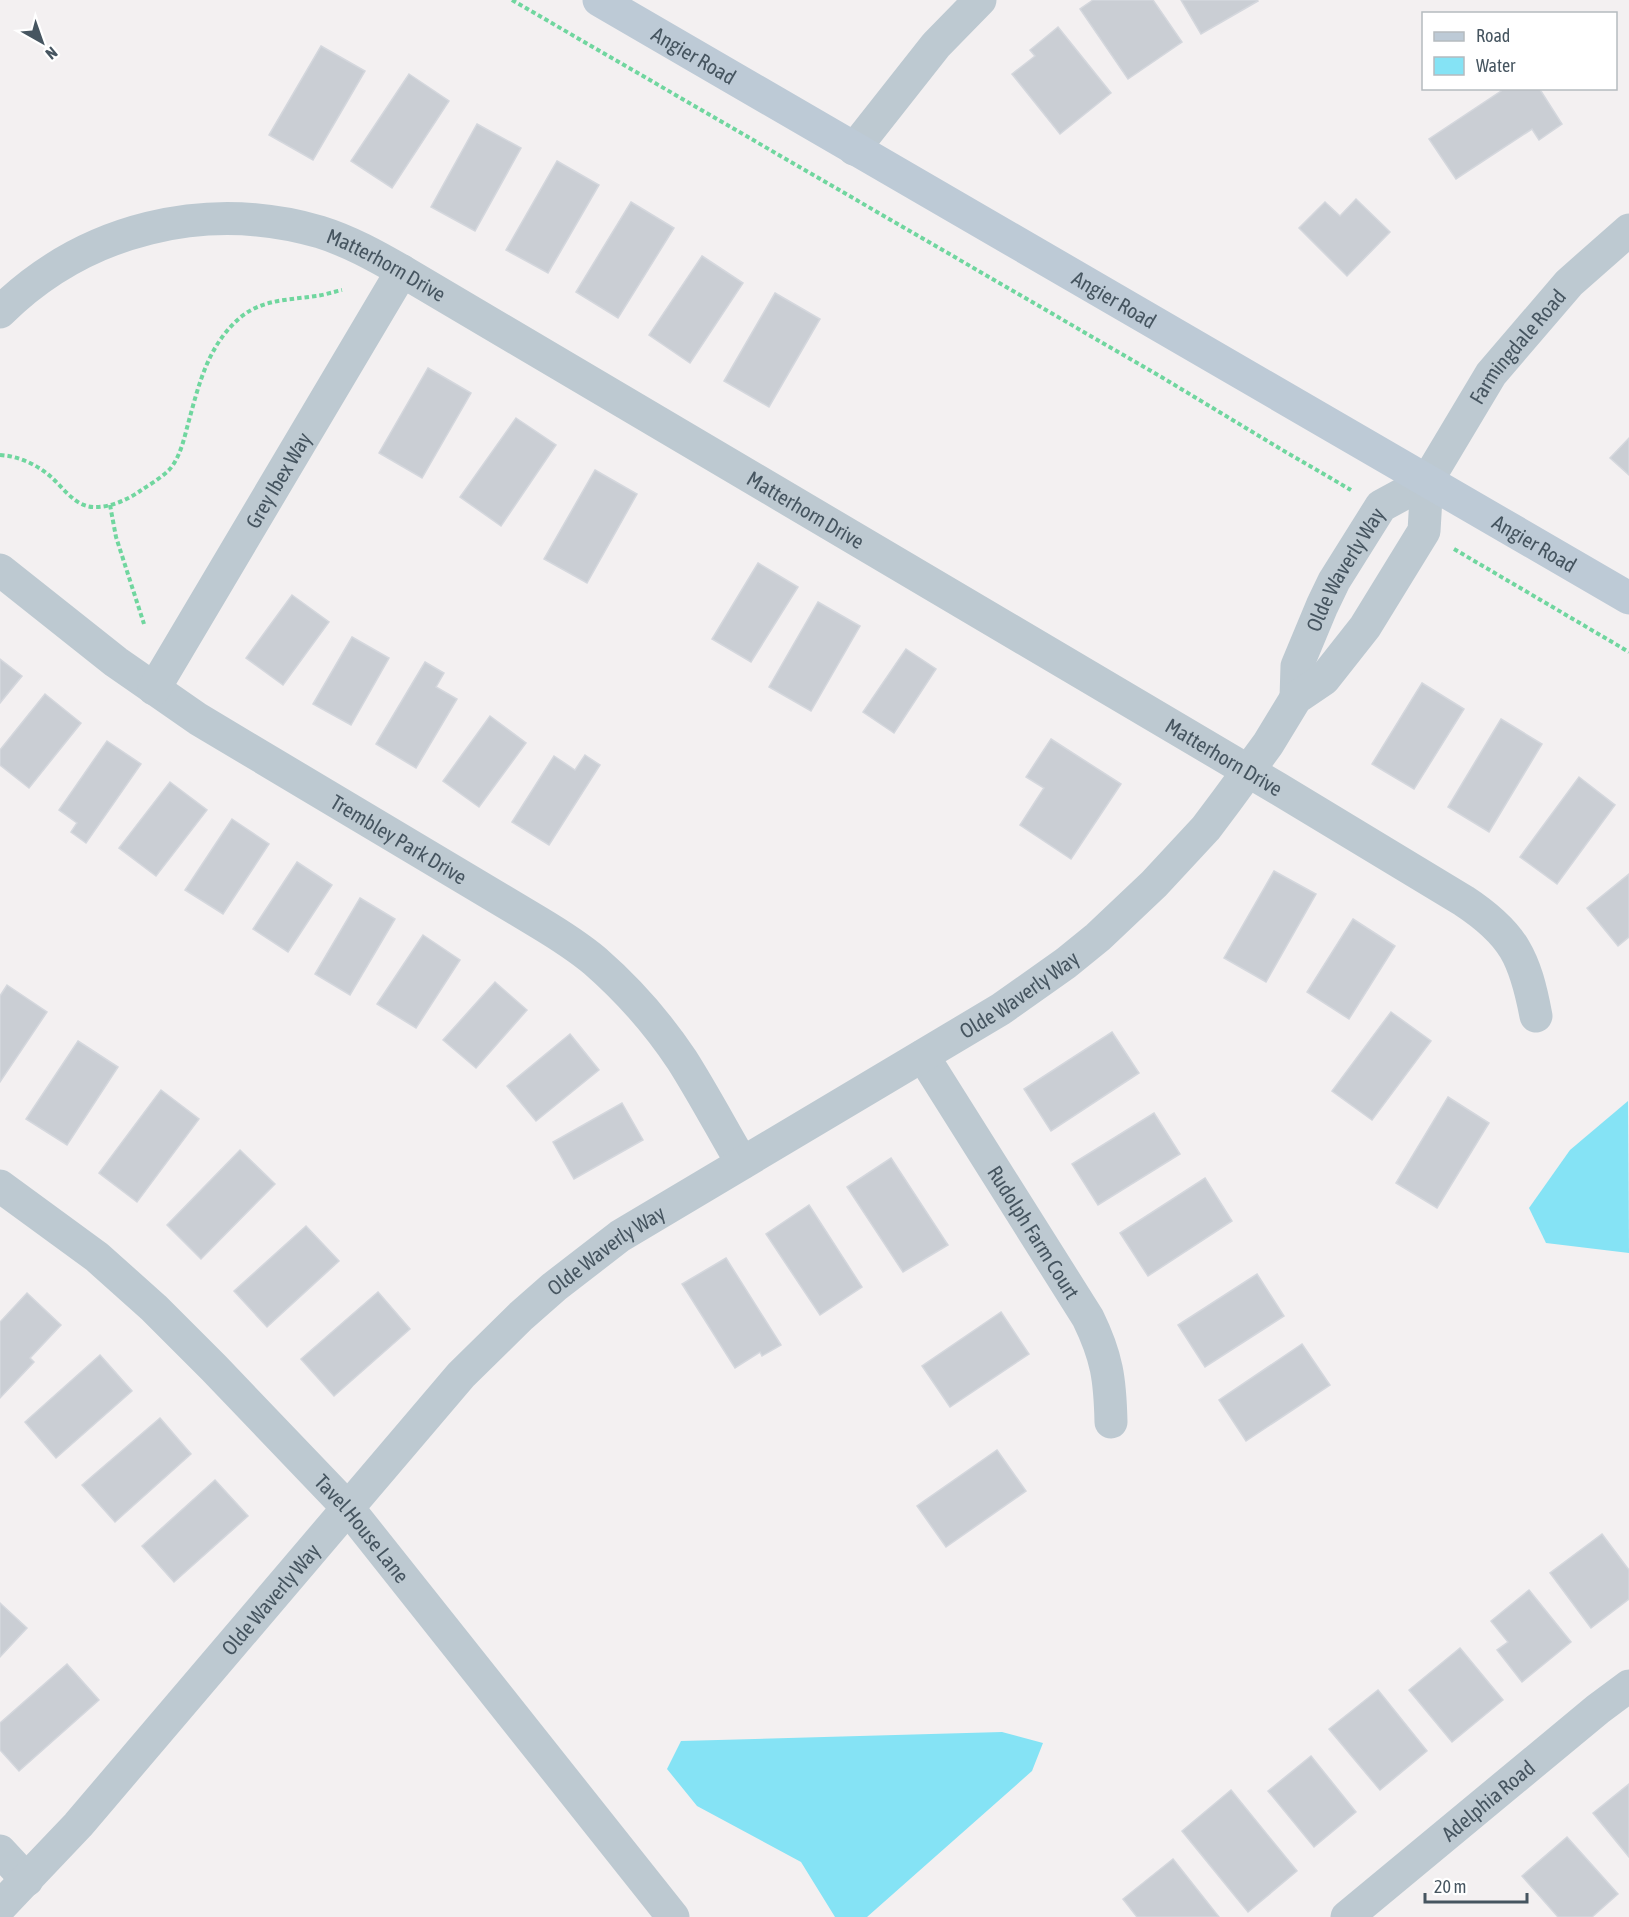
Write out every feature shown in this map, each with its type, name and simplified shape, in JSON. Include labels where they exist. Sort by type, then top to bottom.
[{"type":"street","name":"Angier Road","points":[[599,0],[1629,598]]},
{"type":"street","points":[[854,148],[936,45],[980,0]]},
{"type":"street","name":"Matterhorn Drive","points":[[0,312],[56,267],[118,236],[150,227],[182,221],[255,220],[321,232],[348,243],[402,271],[1248,772],[1486,916],[1504,934],[1519,956],[1529,980],[1536,1016]]},
{"type":"street","name":"Farmingdale Road","points":[[1427,481],[1491,374],[1569,283],[1629,230]]},
{"type":"street","name":"Grey Ibex Way","points":[[154,689],[402,271]]},
{"type":"street","name":"Olde Waverly Way","points":[[1296,698],[1297,666],[1334,581],[1381,507],[1427,481]]},
{"type":"street","name":"Olde Waverly Way","points":[[0,1907],[78,1826],[461,1375],[521,1316],[579,1267],[621,1236],[923,1056],[1035,986],[1098,937],[1154,884],[1206,828],[1248,772],[1296,698],[1324,679],[1365,627],[1424,531],[1427,481]]},
{"type":"street","name":"Trembley Park Drive","points":[[0,570],[76,632],[154,689],[233,740],[568,940],[594,960],[662,1032],[682,1061],[742,1163]]},
{"type":"street","name":"Rudolph Farm Court","points":[[923,1056],[1088,1318],[1100,1343],[1107,1367],[1111,1422]]},
{"type":"street","name":"Tavel House Lane","points":[[0,1186],[97,1257],[154,1308],[348,1508],[673,1917]]},
{"type":"street","name":"Adelphia Road","points":[[1347,1917],[1598,1709],[1629,1686]]},
{"type":"street","points":[[0,1851],[27,1880]]},
{"type":"path","points":[[512,0],[1353,490]]},
{"type":"path","points":[[0,455],[36,466],[82,504],[93,507],[110,505],[135,494],[169,469],[177,456],[209,357],[219,341],[243,315],[256,307],[287,298],[316,296],[342,290]]},
{"type":"path","points":[[110,505],[119,548],[144,624]]},
{"type":"path","points":[[1451,547],[1629,652]]},
{"type":"water","points":[[1628,1101],[1629,1253],[1546,1243],[1529,1208],[1570,1150]]},
{"type":"water","points":[[1002,1732],[1043,1743],[1032,1771],[867,1917],[835,1917],[801,1862],[697,1806],[667,1769],[681,1741]]},
{"type":"building","points":[[1093,0],[1153,0],[1182,42],[1128,79],[1080,9]]},
{"type":"building","points":[[1181,0],[1257,0],[1258,1],[1201,34]]},
{"type":"building","points":[[1058,27],[1111,93],[1060,134],[1012,74],[1035,56],[1030,50]]},
{"type":"building","points":[[321,46],[365,71],[313,160],[269,135]]},
{"type":"building","points":[[409,74],[449,101],[392,188],[351,161]]},
{"type":"building","points":[[1540,90],[1562,124],[1539,140],[1532,129],[1456,179],[1429,139],[1501,91]]},
{"type":"building","points":[[477,124],[521,148],[475,231],[431,207]]},
{"type":"building","points":[[557,161],[599,185],[548,273],[506,250]]},
{"type":"building","points":[[1356,199],[1390,232],[1347,276],[1299,228],[1325,202],[1340,216]]},
{"type":"building","points":[[631,202],[674,228],[618,318],[576,292]]},
{"type":"building","points":[[702,256],[743,283],[690,363],[649,335]]},
{"type":"building","points":[[775,293],[820,319],[769,407],[724,381]]},
{"type":"building","points":[[428,368],[471,393],[422,478],[379,453]]},
{"type":"building","points":[[516,418],[556,445],[501,526],[460,497]]},
{"type":"building","points":[[1629,438],[1629,475],[1610,458]]},
{"type":"building","points":[[595,470],[637,494],[587,583],[544,559]]},
{"type":"building","points":[[758,563],[798,587],[751,662],[712,639]]},
{"type":"building","points":[[292,595],[329,622],[283,685],[246,658]]},
{"type":"building","points":[[818,602],[860,626],[811,711],[769,687]]},
{"type":"building","points":[[352,637],[389,658],[351,725],[313,704]]},
{"type":"building","points":[[906,649],[936,669],[894,733],[863,712]]},
{"type":"building","points":[[0,659],[22,676],[0,703]]},
{"type":"building","points":[[425,662],[444,673],[436,687],[457,699],[416,768],[376,744]]},
{"type":"building","points":[[1422,683],[1464,709],[1414,789],[1372,764]]},
{"type":"building","points":[[45,694],[81,723],[29,788],[0,765],[0,750]]},
{"type":"building","points":[[490,716],[526,743],[479,807],[443,781]]},
{"type":"building","points":[[1501,719],[1542,744],[1489,832],[1448,807]]},
{"type":"building","points":[[1051,739],[1121,784],[1071,859],[1020,825],[1044,788],[1026,777]]},
{"type":"building","points":[[107,741],[141,764],[86,843],[71,832],[77,823],[59,810]]},
{"type":"building","points":[[585,755],[600,765],[549,845],[512,822],[554,756],[575,770]]},
{"type":"building","points":[[1579,777],[1615,805],[1557,884],[1520,857]]},
{"type":"building","points":[[170,782],[207,810],[156,876],[119,848]]},
{"type":"building","points":[[232,819],[269,844],[223,914],[185,890]]},
{"type":"building","points":[[297,862],[332,885],[288,952],[253,929]]},
{"type":"building","points":[[1274,871],[1316,894],[1266,982],[1224,958]]},
{"type":"building","points":[[1629,874],[1629,937],[1618,946],[1587,908]]},
{"type":"building","points":[[360,898],[395,919],[350,995],[315,974]]},
{"type":"building","points":[[1353,919],[1395,946],[1349,1019],[1307,992]]},
{"type":"building","points":[[423,935],[460,960],[416,1028],[377,1004]]},
{"type":"building","points":[[495,982],[527,1010],[476,1068],[443,1040]]},
{"type":"building","points":[[7,985],[47,1012],[0,1082],[0,996]]},
{"type":"building","points":[[1391,1012],[1431,1041],[1372,1120],[1332,1091]]},
{"type":"building","points":[[1112,1032],[1139,1073],[1051,1131],[1024,1089]]},
{"type":"building","points":[[570,1034],[599,1070],[536,1121],[507,1086]]},
{"type":"building","points":[[78,1041],[118,1067],[67,1145],[26,1119]]},
{"type":"building","points":[[161,1090],[199,1119],[137,1202],[99,1173]]},
{"type":"building","points":[[1448,1097],[1489,1123],[1437,1208],[1396,1183]]},
{"type":"building","points":[[622,1103],[643,1140],[574,1179],[553,1142]]},
{"type":"building","points":[[1154,1113],[1180,1154],[1098,1205],[1072,1164]]},
{"type":"building","points":[[240,1150],[275,1184],[201,1259],[167,1225]]},
{"type":"building","points":[[891,1158],[948,1245],[903,1272],[847,1187]]},
{"type":"building","points":[[1205,1178],[1232,1221],[1148,1276],[1120,1233]]},
{"type":"building","points":[[809,1205],[862,1287],[820,1315],[766,1234]]},
{"type":"building","points":[[306,1226],[339,1261],[267,1327],[234,1291]]},
{"type":"building","points":[[726,1258],[781,1345],[762,1356],[760,1352],[735,1368],[682,1284]]},
{"type":"building","points":[[1257,1274],[1284,1316],[1205,1367],[1178,1325]]},
{"type":"building","points":[[378,1292],[410,1329],[334,1396],[301,1359]]},
{"type":"building","points":[[27,1293],[61,1325],[30,1358],[34,1362],[0,1398],[0,1322]]},
{"type":"building","points":[[1001,1312],[1029,1354],[950,1407],[922,1366]]},
{"type":"building","points":[[1302,1344],[1330,1385],[1246,1441],[1219,1400]]},
{"type":"building","points":[[100,1355],[132,1391],[56,1458],[25,1422]]},
{"type":"building","points":[[160,1418],[191,1454],[115,1522],[82,1485]]},
{"type":"building","points":[[997,1450],[1026,1491],[946,1547],[917,1506]]},
{"type":"building","points":[[215,1480],[248,1516],[174,1582],[142,1546]]},
{"type":"building","points":[[1602,1534],[1629,1570],[1629,1599],[1591,1628],[1550,1573]]},
{"type":"building","points":[[1529,1590],[1571,1642],[1522,1682],[1497,1650],[1508,1642],[1491,1621]]},
{"type":"building","points":[[0,1603],[27,1628],[0,1657]]},
{"type":"building","points":[[1460,1648],[1503,1700],[1452,1742],[1409,1690]]},
{"type":"building","points":[[67,1664],[99,1700],[19,1771],[0,1750],[0,1723]]},
{"type":"building","points":[[1378,1690],[1427,1751],[1380,1790],[1329,1729]]},
{"type":"building","points":[[1311,1756],[1356,1812],[1314,1847],[1268,1791]]},
{"type":"building","points":[[1629,1784],[1629,1857],[1593,1813]]},
{"type":"building","points":[[1231,1790],[1297,1871],[1248,1912],[1182,1831]]},
{"type":"building","points":[[1567,1837],[1618,1894],[1592,1917],[1558,1917],[1522,1876]]},
{"type":"building","points":[[1173,1859],[1219,1917],[1137,1917],[1123,1899]]}]
